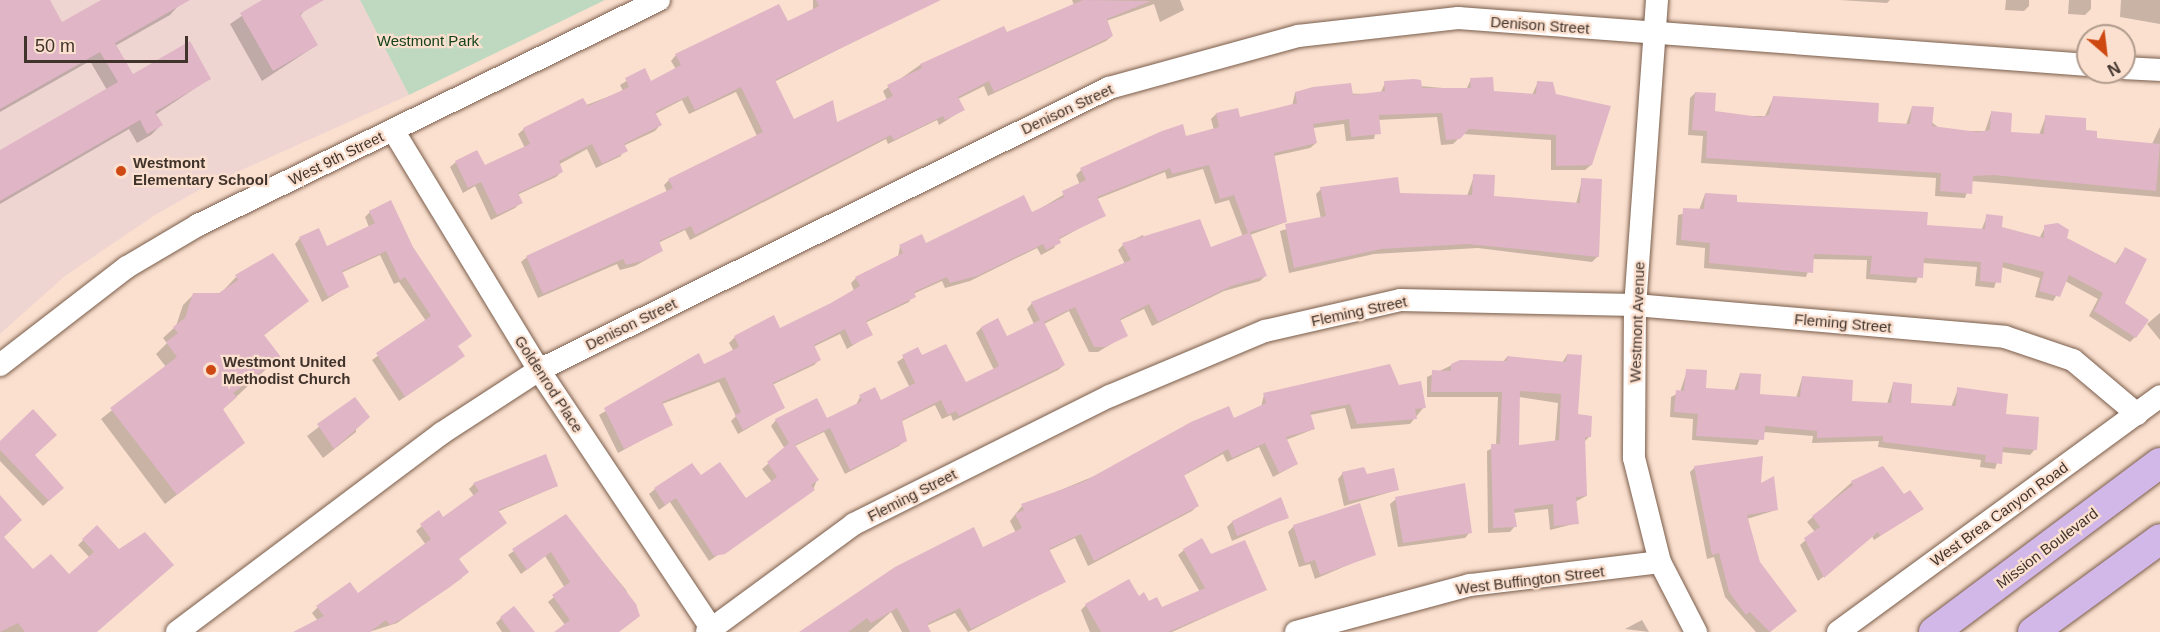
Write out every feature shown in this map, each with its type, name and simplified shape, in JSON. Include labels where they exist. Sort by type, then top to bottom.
[{"type":"main road","name":"Mission Boulevard","points":[[1934,632],[2160,463]]},
{"type":"main road","points":[[2033,632],[2160,539]]},
{"type":"street","name":"West 9th Street","points":[[0,365],[127,267],[198,225],[659,0]]},
{"type":"street","name":"Westmont Avenue","points":[[1657,0],[1635,305],[1634,458],[1660,562],[1696,632]]},
{"type":"street","name":"Denison Street","points":[[177,632],[442,433],[539,370],[1109,88],[1298,36],[1458,18],[2076,64]]},
{"type":"street","points":[[2136,69],[2160,70]]},
{"type":"street","name":"Goldenrod Place","points":[[393,130],[539,370],[711,631]]},
{"type":"street","name":"Fleming Street","points":[[711,631],[854,524],[1110,396],[1265,331],[1400,300],[1635,305],[2005,337],[2073,360],[2137,414]]},
{"type":"street","name":"West Brea Canyon Road","points":[[1838,632],[2160,396]]},
{"type":"street","name":"West Buffington Street","points":[[1296,632],[1470,585],[1660,562]]},
{"type":"shaded area","name":"Westmont Elementary School","points":[[0,0],[360,0],[409,95],[208,185],[155,215],[65,276],[0,334]]},
{"type":"green space","name":"Westmont Park","points":[[360,0],[605,0],[409,95]]},
{"type":"building","points":[[0,0],[50,0],[62,22],[101,0],[190,0],[115,43],[133,74],[190,41],[211,79],[155,112],[163,125],[147,134],[140,120],[0,201],[0,150],[118,82],[100,52],[0,109]]},
{"type":"building","points":[[262,0],[324,0],[300,14],[318,45],[273,71],[240,13]]},
{"type":"building","points":[[816,0],[941,0],[775,80],[794,119],[833,100],[837,122],[893,96],[887,85],[922,68],[920,64],[1004,26],[1007,32],[1083,0],[1151,1],[1107,19],[1113,36],[994,92],[989,81],[958,97],[965,110],[945,120],[943,116],[894,140],[891,135],[695,235],[691,226],[659,241],[663,251],[642,261],[626,265],[623,259],[543,294],[526,256],[673,188],[668,179],[763,132],[741,87],[695,110],[688,96],[655,112],[662,125],[624,144],[628,151],[602,164],[592,144],[559,161],[563,172],[518,193],[523,203],[497,215],[481,182],[468,188],[455,161],[477,150],[485,165],[530,144],[523,128],[583,98],[588,106],[629,87],[625,78],[645,68],[651,81],[681,65],[675,54],[779,4],[788,21],[819,6]]},
{"type":"building","points":[[1493,77],[1494,91],[1536,94],[1537,81],[1553,82],[1556,94],[1611,106],[1592,165],[1556,166],[1556,135],[1469,129],[1460,139],[1446,140],[1442,113],[1379,115],[1381,134],[1351,137],[1349,119],[1313,124],[1317,143],[1274,153],[1287,222],[1250,232],[1267,276],[1231,286],[1158,322],[1149,304],[1120,319],[1128,336],[1105,347],[1094,347],[1075,307],[1044,322],[1065,365],[959,416],[956,411],[948,415],[941,400],[902,420],[907,441],[850,470],[830,428],[795,445],[819,480],[811,485],[815,490],[725,554],[714,556],[676,498],[665,505],[654,488],[692,463],[701,475],[720,462],[746,498],[777,477],[767,462],[789,443],[775,419],[817,398],[827,418],[862,401],[859,395],[875,387],[881,400],[915,383],[902,355],[918,347],[922,355],[946,344],[966,382],[999,366],[981,327],[998,318],[1007,336],[1040,320],[1031,302],[1131,260],[1122,243],[1200,219],[1211,247],[1248,233],[1234,195],[1220,199],[1209,165],[1172,174],[1170,168],[1097,197],[1106,216],[1059,238],[1061,243],[1046,250],[1043,244],[977,276],[950,283],[947,277],[914,292],[916,297],[866,321],[873,335],[852,345],[845,329],[814,345],[821,360],[773,383],[785,408],[743,430],[735,415],[741,412],[725,377],[662,402],[673,425],[624,449],[604,408],[699,353],[704,364],[739,347],[734,336],[774,315],[780,328],[831,303],[860,286],[855,277],[903,253],[899,245],[922,234],[926,243],[1024,195],[1032,212],[1064,197],[1062,191],[1086,180],[1080,168],[1162,131],[1183,124],[1186,136],[1219,127],[1216,113],[1238,108],[1240,117],[1297,103],[1295,92],[1313,87],[1351,83],[1353,95],[1385,91],[1384,81],[1414,79],[1421,80],[1422,88],[1471,88],[1470,78]]},
{"type":"building","points":[[1695,92],[1716,93],[1715,111],[1760,117],[1769,115],[1773,96],[1879,103],[1878,122],[1910,124],[1912,106],[1934,107],[1932,126],[1978,132],[1990,130],[1991,111],[2012,113],[2011,132],[2044,134],[2045,115],[2086,118],[2086,130],[2097,131],[2097,138],[2160,144],[2156,191],[1994,175],[1973,176],[1972,194],[1940,191],[1941,173],[1706,158],[1707,131],[1692,130]]},
{"type":"building","points":[[1473,174],[1495,175],[1494,196],[1580,203],[1581,178],[1602,179],[1599,257],[1467,244],[1381,249],[1294,268],[1285,224],[1326,216],[1320,187],[1398,177],[1400,193],[1472,195]]},
{"type":"building","points":[[1705,193],[1737,195],[1737,202],[1928,212],[1927,225],[1985,229],[1986,214],[2003,216],[2002,227],[2044,238],[2044,225],[2058,223],[2069,230],[2067,238],[2117,264],[2125,247],[2147,259],[2125,303],[2149,320],[2136,338],[2094,311],[2103,293],[2069,275],[2060,297],[2039,291],[2044,272],[2003,262],[2001,283],[1980,281],[1981,262],[1924,258],[1923,278],[1870,274],[1872,256],[1814,254],[1813,273],[1709,263],[1710,243],[1681,240],[1683,208],[1704,209]]},
{"type":"building","points":[[391,200],[413,247],[472,336],[458,346],[465,356],[405,397],[376,353],[431,316],[405,277],[400,280],[386,251],[342,271],[349,287],[328,297],[299,237],[319,228],[327,246],[375,223],[369,211]]},
{"type":"building","name":"Westmont United Methodist Church","points":[[273,253],[309,301],[264,335],[281,357],[233,393],[237,397],[223,409],[245,443],[177,495],[110,408],[177,357],[166,342],[178,333],[173,327],[185,318],[193,293],[219,293],[238,280],[235,275]]},
{"type":"building","points":[[1567,354],[1582,355],[1578,414],[1592,416],[1591,437],[1585,437],[1587,496],[1576,497],[1579,524],[1554,526],[1553,504],[1514,509],[1517,527],[1493,528],[1491,444],[1500,444],[1502,392],[1431,392],[1432,370],[1451,371],[1451,364],[1460,360],[1507,361],[1507,356],[1566,362]],"holes":[[[1520,391],[1561,394],[1559,440],[1519,445]]]},
{"type":"building","points":[[1390,364],[1399,385],[1421,381],[1426,408],[1415,409],[1417,419],[1357,424],[1350,404],[1310,412],[1315,429],[1286,437],[1298,464],[1279,473],[1265,443],[1232,458],[1228,449],[1184,475],[1199,506],[1094,561],[1081,534],[1049,549],[1066,582],[971,629],[960,608],[927,624],[931,632],[910,632],[897,608],[871,623],[867,618],[848,632],[799,632],[895,567],[974,527],[983,547],[1022,528],[1015,514],[1024,510],[1021,504],[1083,482],[1191,422],[1229,406],[1234,418],[1266,403],[1263,393]]},
{"type":"building","points":[[1686,369],[1707,370],[1706,388],[1738,390],[1740,373],[1761,374],[1760,394],[1800,397],[1802,376],[1853,380],[1852,401],[1891,403],[1893,382],[1912,384],[1911,403],[1956,406],[1957,387],[2008,394],[2006,414],[2039,417],[2037,450],[2003,447],[2002,464],[1985,462],[1986,455],[1883,442],[1883,436],[1817,438],[1817,431],[1765,426],[1764,440],[1696,436],[1698,414],[1674,412],[1676,390],[1684,391]]},
{"type":"building","points":[[355,397],[370,417],[334,449],[317,424]]},
{"type":"building","points":[[33,409],[57,435],[35,455],[64,488],[49,501],[0,450],[0,441]]},
{"type":"building","points":[[546,454],[558,486],[498,510],[507,523],[459,559],[469,572],[450,587],[404,618],[390,625],[386,620],[370,632],[293,632],[324,616],[316,606],[350,582],[358,593],[431,539],[420,524],[439,510],[443,517],[479,491],[473,483]]},
{"type":"building","points":[[1763,456],[1761,483],[1774,476],[1778,510],[1747,515],[1760,562],[1797,611],[1770,632],[1750,612],[1746,615],[1729,592],[1719,553],[1712,555],[1694,466]]},
{"type":"building","points":[[1883,466],[1904,494],[1910,490],[1924,509],[1880,536],[1878,532],[1824,578],[1804,538],[1820,527],[1812,516],[1853,485],[1851,481]]},
{"type":"building","points":[[1364,467],[1367,474],[1394,468],[1399,490],[1349,501],[1342,472]]},
{"type":"building","points":[[1465,483],[1472,533],[1403,543],[1395,497]]},
{"type":"building","points":[[0,495],[22,520],[4,537],[33,569],[51,554],[69,574],[94,552],[82,539],[97,525],[119,549],[145,532],[174,565],[97,632],[25,632],[18,623],[0,632]]},
{"type":"building","points":[[1281,497],[1289,518],[1237,536],[1232,521]]},
{"type":"building","points":[[1360,503],[1376,555],[1320,575],[1315,560],[1305,563],[1293,525]]},
{"type":"building","points":[[566,514],[636,604],[640,616],[619,632],[554,632],[570,620],[552,595],[570,582],[551,552],[527,570],[512,549]]},
{"type":"building","points":[[1202,538],[1211,554],[1245,540],[1267,590],[1168,632],[1101,632],[1085,604],[1129,579],[1139,596],[1144,592],[1149,601],[1157,597],[1162,607],[1205,588],[1183,549]]},
{"type":"building","points":[[514,606],[535,632],[511,632],[500,617]]},
{"type":"place","name":"Westmont Elementary School","points":[[121,171]]},
{"type":"place","name":"Westmont United Methodist Church","points":[[211,370]]}]
